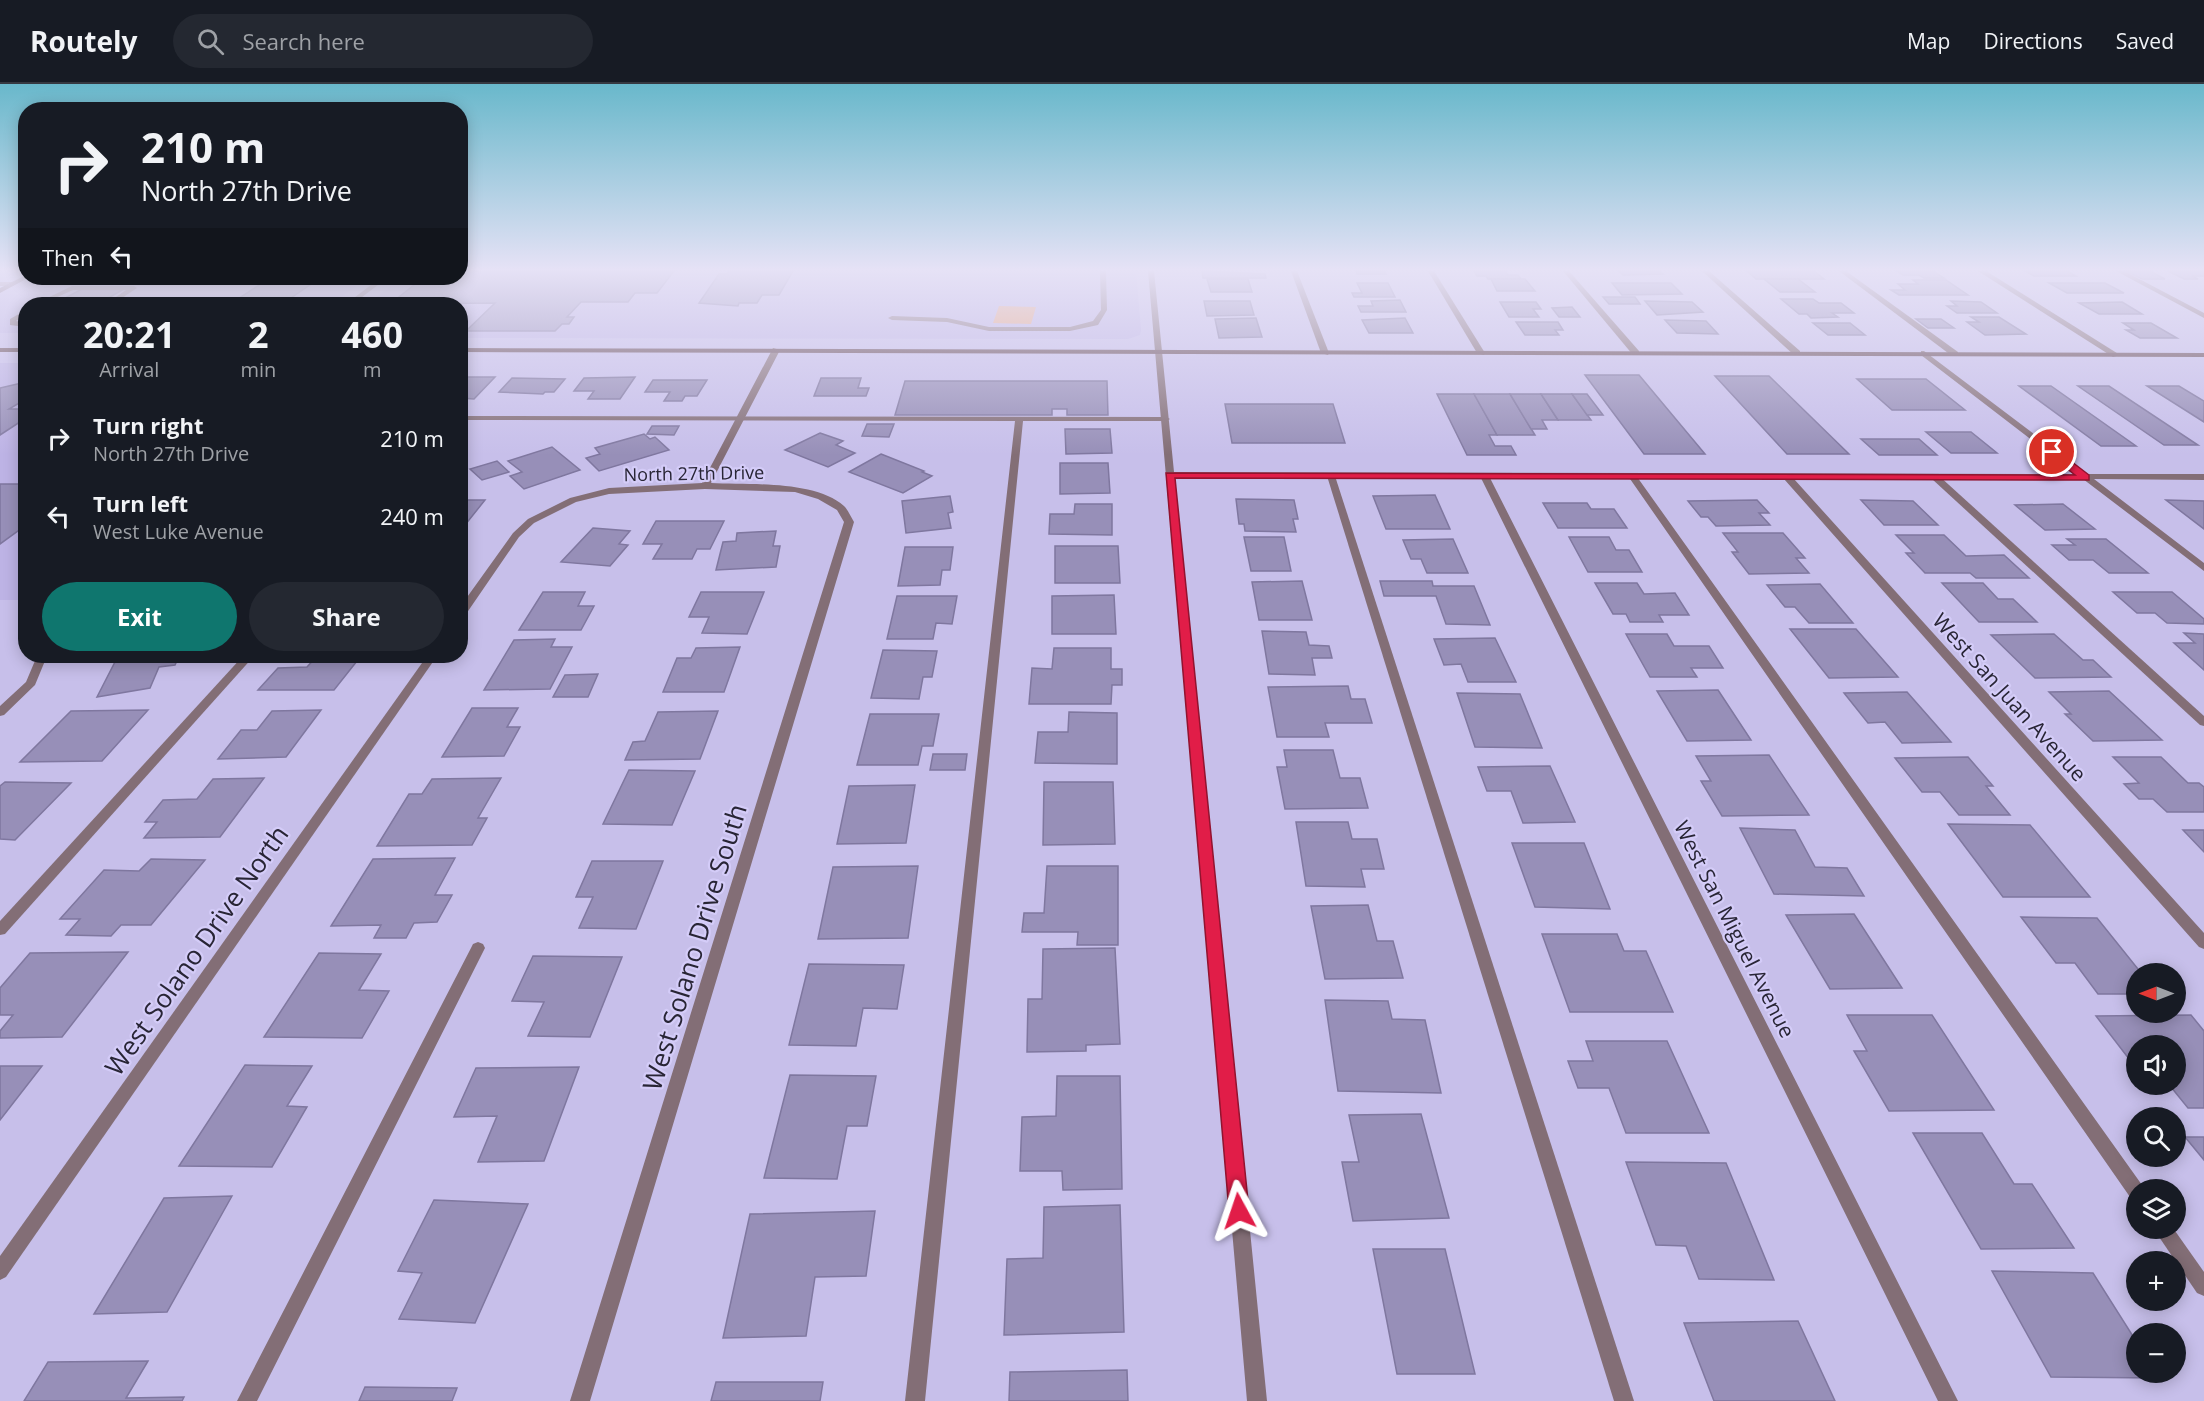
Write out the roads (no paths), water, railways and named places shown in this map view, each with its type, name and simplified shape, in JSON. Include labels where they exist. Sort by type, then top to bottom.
[{"type":"main road","points":[[0,350],[18,350]]},
{"type":"main road","points":[[468,351],[2204,355]]},
{"type":"street","points":[[1157,332],[1257,1401]]},
{"type":"street","points":[[1317,332],[1325,353]]},
{"type":"street","points":[[1468,332],[1480,353]]},
{"type":"street","points":[[1618,332],[1636,353]]},
{"type":"street","points":[[1774,332],[1797,353]]},
{"type":"street","points":[[1926,332],[1955,354]]},
{"type":"street","points":[[2080,332],[2116,355]]},
{"type":"street","points":[[705,486],[776,351]]},
{"type":"street","points":[[1924,353],[2204,568]]},
{"type":"street","points":[[915,1401],[1019,419]]},
{"type":"street","points":[[468,420],[1166,419]]},
{"type":"street","points":[[1170,475],[2204,477]]},
{"type":"street","points":[[1331,476],[1624,1401]]},
{"type":"street","name":"West San Miguel Avenue","points":[[1484,476],[1948,1401]]},
{"type":"street","points":[[1632,476],[2128,1179]]},
{"type":"street","name":"West San Juan Avenue","points":[[1787,477],[2204,943]]},
{"type":"street","points":[[1935,477],[2204,722]]},
{"type":"street","name":"North 27th Drive","points":[[468,604],[516,535],[531,521],[547,511],[573,500],[609,491],[705,486],[796,489],[820,497],[841,508]]},
{"type":"street","name":"West Solano Drive South","points":[[580,1401],[845,537],[849,522],[841,508]]},
{"type":"street","points":[[0,712],[31,683],[39,663]]},
{"type":"street","points":[[0,930],[243,663]]},
{"type":"street","name":"West Solano Drive North","points":[[0,1271],[427,663]]},
{"type":"street","points":[[247,1401],[478,948]]},
{"type":"street","points":[[2170,1239],[2204,1287]]}]
